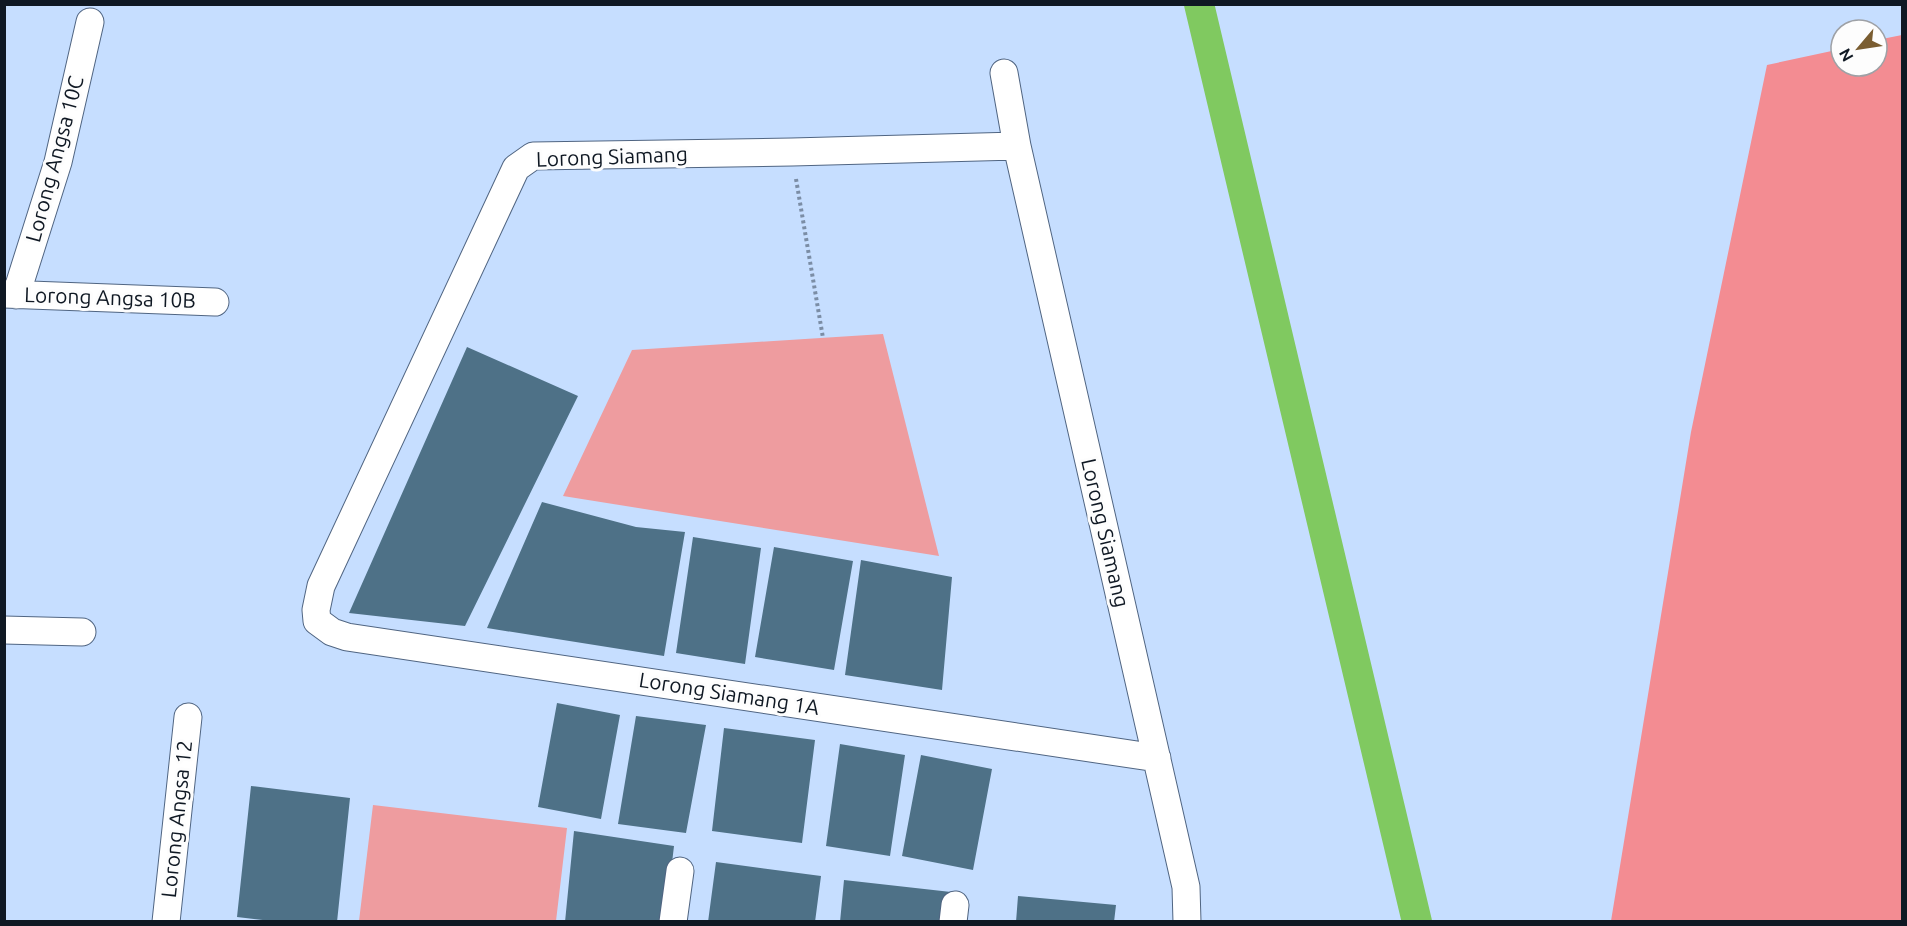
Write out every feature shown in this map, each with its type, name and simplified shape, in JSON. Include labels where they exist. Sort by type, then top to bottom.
[{"type":"street","name":"Lorong Angsa 10C","points":[[10,294],[58,162],[90,22]]},
{"type":"street","name":"Lorong Siamang","points":[[1004,73],[1017,146],[1186,887],[1187,921]]},
{"type":"street","name":"Lorong Siamang","points":[[316,610],[321,586],[516,168],[533,156],[1017,146]]},
{"type":"street","name":"Lorong Angsa 10B","points":[[10,294],[215,302]]},
{"type":"street","name":"Lorong Siamang 1A","points":[[316,610],[317,621],[332,632],[347,637],[1157,758]]},
{"type":"street","points":[[4,630],[82,632]]},
{"type":"street","name":"Lorong Angsa 12","points":[[166,921],[188,717]]},
{"type":"street","points":[[673,921],[680,871]]},
{"type":"path","points":[[792,152],[823,338]]},
{"type":"shaded area","points":[[1902,35],[1902,921],[1611,921],[1691,432],[1767,65],[1829,52],[1829,78],[1889,78],[1889,38]]},
{"type":"shaded area","points":[[883,334],[939,556],[563,496],[632,350]]},
{"type":"shaded area","points":[[373,805],[567,828],[556,921],[359,921]]},
{"type":"building","points":[[467,347],[578,396],[465,626],[349,613]]},
{"type":"building","points":[[542,502],[636,527],[685,532],[664,656],[487,628]]},
{"type":"building","points":[[693,537],[761,548],[745,664],[676,653]]},
{"type":"building","points":[[774,547],[853,561],[834,670],[755,657]]},
{"type":"building","points":[[861,560],[952,577],[942,690],[845,675]]},
{"type":"building","points":[[557,703],[620,715],[601,819],[538,807]]},
{"type":"building","points":[[636,716],[706,725],[686,833],[618,824]]},
{"type":"building","points":[[724,728],[815,740],[802,843],[712,831]]},
{"type":"building","points":[[840,744],[905,755],[890,856],[826,846]]},
{"type":"building","points":[[921,755],[992,769],[973,870],[902,856]]},
{"type":"building","points":[[251,786],[350,798],[337,922],[280,922],[237,917]]},
{"type":"building","points":[[574,831],[674,846],[665,922],[565,922]]},
{"type":"building","points":[[716,862],[821,876],[815,922],[708,922]]},
{"type":"building","points":[[844,880],[951,892],[948,922],[840,922]]},
{"type":"building","points":[[1018,896],[1116,905],[1114,922],[1016,922]]},
{"type":"waterway","points":[[1199,4],[1417,922]]}]
